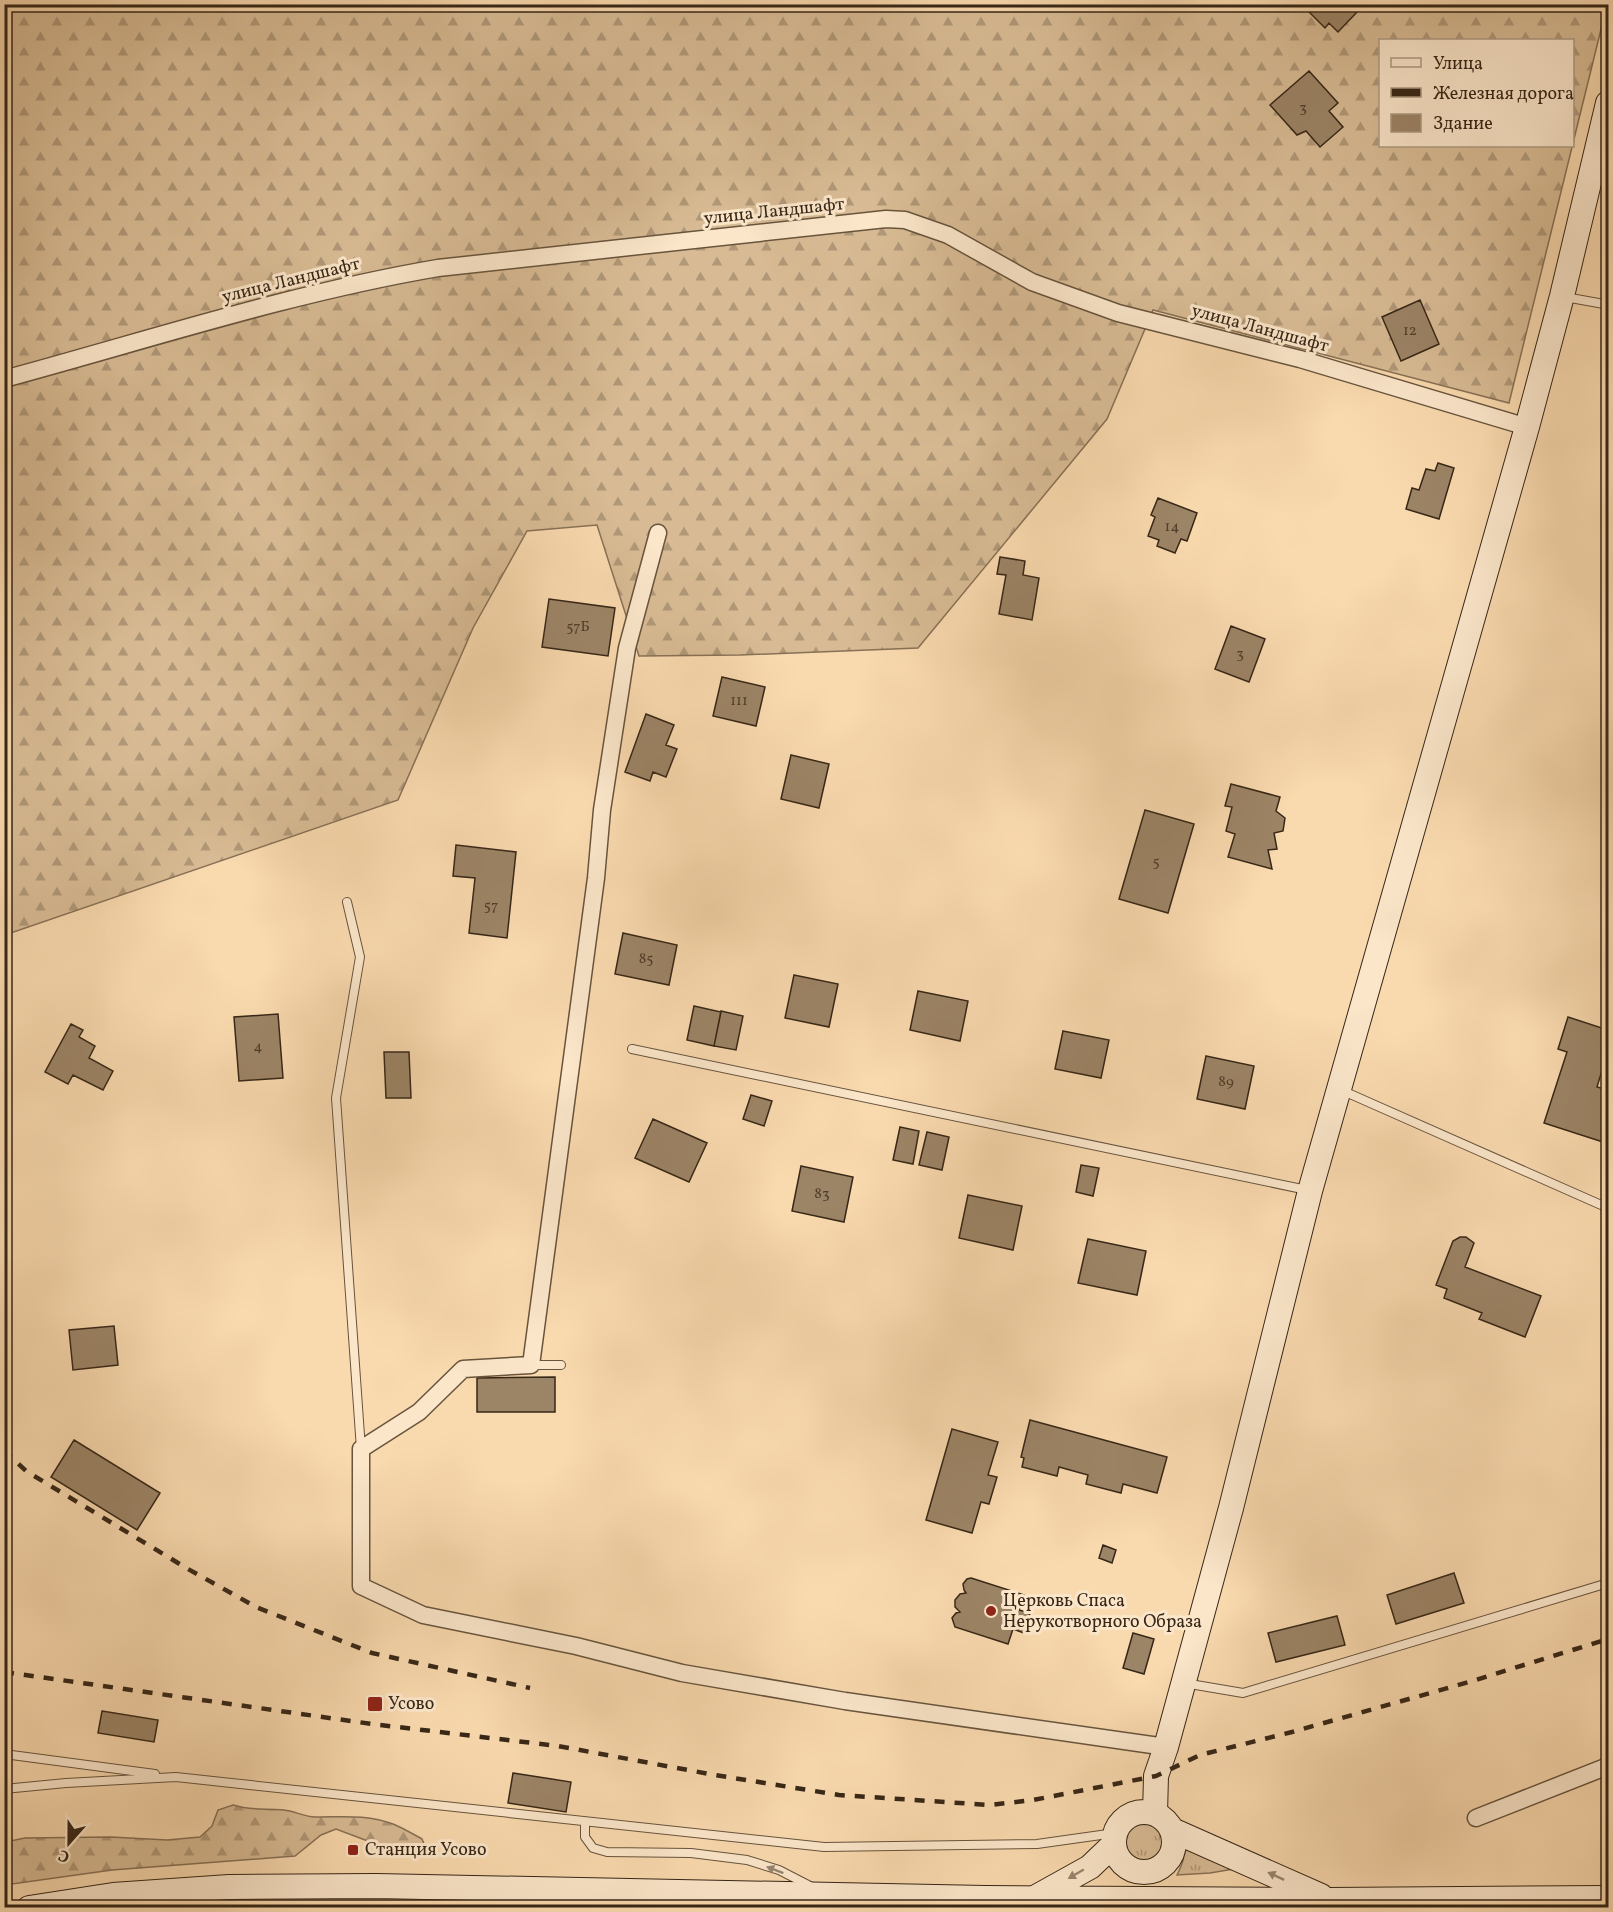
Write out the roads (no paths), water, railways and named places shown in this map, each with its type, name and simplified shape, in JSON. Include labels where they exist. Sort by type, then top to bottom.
[{"type":"street","points":[[1114,1839],[1117,1857],[1125,1867],[1137,1872],[1148,1873],[1159,1869],[1168,1862],[1173,1852],[1174,1840],[1163,1822],[1156,1776],[1184,1683],[1231,1508],[1310,1191],[1338,1089],[1527,427],[1562,296],[1608,103]]},
{"type":"street","name":"улица Ландшафт","points":[[4,380],[320,292],[402,274],[438,268],[886,219],[905,220],[948,234],[1032,282],[1118,313],[1300,359],[1527,427]]},
{"type":"street","points":[[658,533],[627,648],[602,810],[596,878],[531,1365],[463,1369],[419,1412],[361,1449],[361,1586],[423,1615],[576,1646],[682,1673],[844,1701],[1166,1747]]},
{"type":"street","points":[[1476,1818],[1608,1766]]},
{"type":"street","points":[[1035,1898],[1090,1867],[1114,1839],[1121,1822],[1131,1815],[1143,1812],[1329,1900]]},
{"type":"street","points":[[1127,1903],[1137,1872]]},
{"type":"street","points":[[28,1908],[113,1894],[229,1887],[376,1886],[1035,1898],[1127,1903],[1608,1898]]},
{"type":"lane","points":[[1562,296],[1604,304],[1608,307]]},
{"type":"lane","points":[[347,902],[360,957],[336,1098],[361,1449]]},
{"type":"lane","points":[[632,1049],[1310,1191]]},
{"type":"lane","points":[[1338,1089],[1608,1208]]},
{"type":"lane","points":[[531,1365],[561,1365]]},
{"type":"lane","points":[[1184,1683],[1243,1693],[1608,1583]]},
{"type":"lane","points":[[4,1754],[176,1777],[824,1847],[1037,1844],[1114,1839]]},
{"type":"lane","points":[[4,1789],[176,1777]]},
{"type":"lane","points":[[585,1822],[585,1837],[593,1848],[607,1852],[691,1853],[747,1860],[779,1870],[828,1895]]},
{"type":"railway","points":[[4,1450],[26,1471],[188,1569],[256,1607],[372,1653],[530,1688]]},
{"type":"railway","points":[[4,1672],[372,1724],[558,1746],[839,1795],[990,1805],[1033,1800],[1156,1776],[1200,1755],[1292,1732],[1469,1682],[1608,1639]]},
{"type":"place","name":"Церковь Спаса Нерукотворного Образа","points":[[991,1611]]},
{"type":"place","name":"Усово","points":[[375,1704]]},
{"type":"place","name":"Станция Усово","points":[[353,1850]]}]
